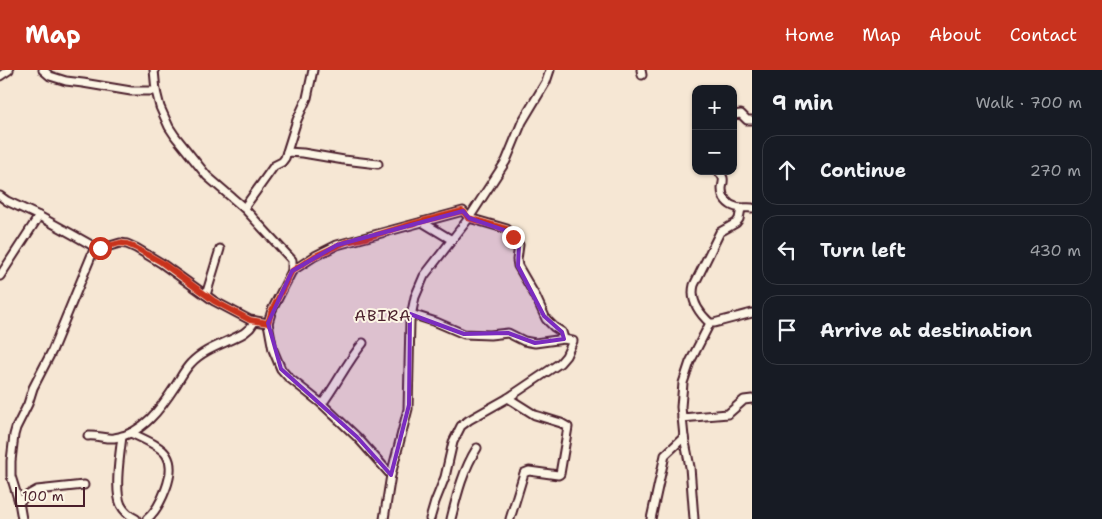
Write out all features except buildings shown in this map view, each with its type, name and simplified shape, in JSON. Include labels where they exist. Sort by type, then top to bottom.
[{"type":"street","points":[[0,76],[9,70]]},
{"type":"street","points":[[43,70],[50,76],[66,81],[131,91],[156,91]]},
{"type":"street","points":[[154,70],[156,91],[165,119],[175,136],[207,176],[244,208],[291,258],[292,271],[272,310],[268,323],[270,341],[281,369],[357,437],[392,475]]},
{"type":"street","points":[[244,208],[274,166],[283,161],[297,120],[307,98],[313,70]]},
{"type":"street","points":[[384,519],[392,475],[409,405],[411,314],[415,297],[424,276],[468,218],[506,161],[522,122],[546,82],[550,70]]},
{"type":"street","points":[[737,114],[741,114],[746,120],[752,120]]},
{"type":"street","points":[[287,152],[378,164]]},
{"type":"street","points":[[721,175],[724,197],[732,205],[741,208],[752,208]]},
{"type":"street","points":[[0,196],[81,238],[94,247],[103,248],[120,243],[136,248],[161,262],[218,303],[255,322],[268,323]]},
{"type":"street","points":[[741,208],[736,222],[720,232],[694,285],[692,293],[694,302],[704,318],[710,323],[752,313]]},
{"type":"street","points":[[292,271],[337,245],[462,211],[468,218],[507,229],[510,232],[519,246],[518,266],[534,293],[544,316],[562,332],[564,339]]},
{"type":"street","points":[[0,276],[38,216]]},
{"type":"street","points":[[422,222],[452,240]]},
{"type":"street","points":[[22,519],[11,476],[11,460],[16,428],[25,411],[33,388],[52,351],[94,247]]},
{"type":"street","points":[[206,295],[220,249]]},
{"type":"street","points":[[411,314],[464,334],[490,335],[508,333],[535,343],[564,339],[573,341],[563,360],[508,398],[469,420],[458,429],[445,478],[430,519]]},
{"type":"street","points":[[88,436],[95,435],[113,438],[132,433],[145,423],[164,403],[185,370],[195,360],[206,352],[244,333],[255,322]]},
{"type":"street","points":[[694,519],[690,467],[681,407],[683,383],[690,362],[710,323]]},
{"type":"street","points":[[322,404],[363,343]]},
{"type":"street","points":[[508,398],[535,415],[568,426],[560,474],[529,471],[524,473],[510,519]]},
{"type":"street","points":[[682,418],[728,414],[744,400],[752,399]]},
{"type":"street","points":[[132,433],[161,449],[167,455],[170,462],[170,476],[162,497],[155,511],[147,519]]},
{"type":"street","points":[[122,436],[118,492],[122,506],[126,512],[136,519]]},
{"type":"street","points":[[651,519],[665,455],[684,437]]},
{"type":"street","points":[[451,519],[465,471],[477,448]]},
{"type":"street","points":[[19,502],[37,490],[84,485]]},
{"type":"highlighted area","points":[[463,211],[469,218],[510,232],[519,245],[518,266],[544,316],[562,332],[564,339],[535,343],[508,333],[464,334],[410,314],[409,405],[391,475],[357,437],[281,369],[268,323],[292,271],[337,245]]},
{"type":"district","name":"ABIRA","points":[[383,315]]},
{"type":"route","points":[[100,248],[120,243],[136,248],[161,262],[214,301],[250,320],[268,323],[272,310],[292,271],[337,245],[462,211],[468,218],[507,229],[513,237]]}]
